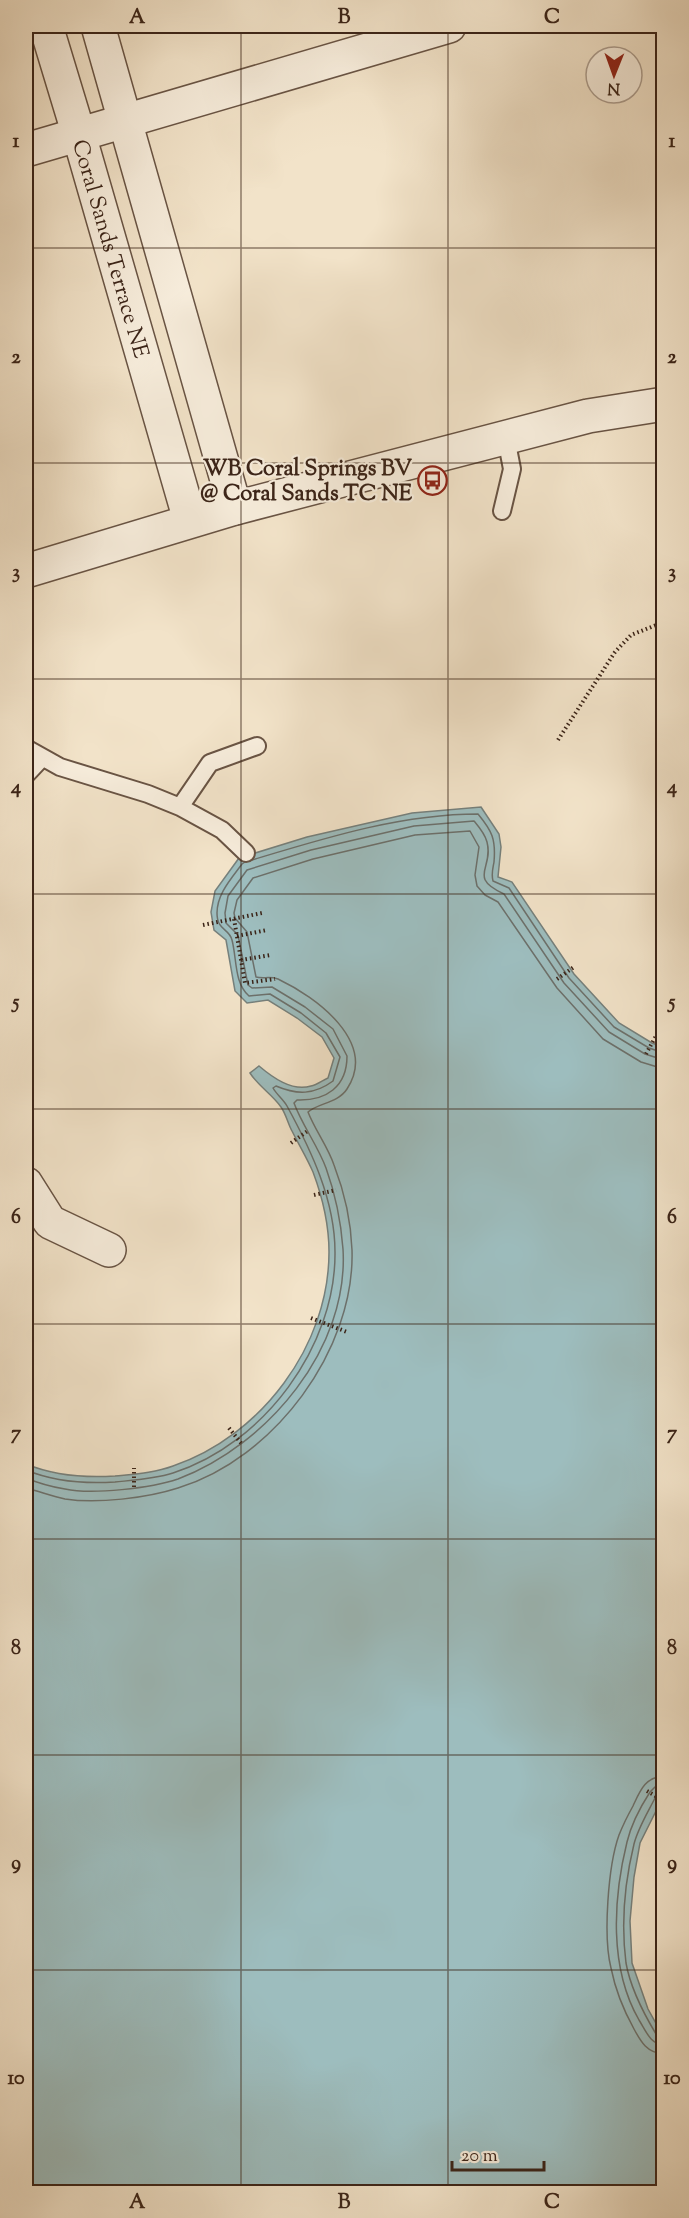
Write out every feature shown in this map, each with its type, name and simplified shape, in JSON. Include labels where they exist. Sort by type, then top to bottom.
[{"type":"street","points":[[26,150],[79,135],[46,26]]},
{"type":"street","points":[[98,26],[125,120],[449,26]]},
{"type":"street","name":"Coral Sands Terrace NE","points":[[190,520],[79,135],[125,120],[236,508]]},
{"type":"street","points":[[26,571],[190,520],[588,416],[663,404]]},
{"type":"street","points":[[26,1185],[50,1222],[109,1250]]},
{"type":"lane","points":[[502,511],[512,469],[506,438]]},
{"type":"lane","points":[[180,807],[210,763],[257,746]]},
{"type":"lane","points":[[26,748],[60,767],[148,794],[180,807],[222,830],[246,853]]},
{"type":"lane","points":[[26,775],[42,758]]},
{"type":"path","points":[[558,740],[615,652],[631,635],[663,622]]},
{"type":"path","points":[[203,925],[262,913]]},
{"type":"path","points":[[234,919],[245,983],[275,979]]},
{"type":"path","points":[[237,936],[267,930]]},
{"type":"path","points":[[241,960],[271,955]]},
{"type":"path","points":[[557,979],[574,967]]},
{"type":"path","points":[[646,1054],[657,1034]]},
{"type":"path","points":[[291,1143],[309,1130]]},
{"type":"path","points":[[314,1195],[336,1190]]},
{"type":"path","points":[[311,1318],[347,1332]]},
{"type":"path","points":[[229,1428],[242,1443]]},
{"type":"path","points":[[134,1468],[134,1487]]},
{"type":"path","points":[[647,1791],[663,1801]]},
{"type":"water","points":[[481,807],[499,834],[501,847],[498,877],[512,882],[574,974],[619,1023],[663,1047],[664,1795],[640,1843],[630,1921],[632,1963],[648,2009],[663,2036],[663,2192],[26,2192],[26,1464],[70,1475],[115,1476],[166,1468],[205,1452],[234,1433],[261,1410],[284,1383],[303,1353],[317,1321],[326,1287],[329,1252],[322,1201],[313,1172],[283,1110],[250,1073],[259,1066],[283,1082],[304,1087],[315,1085],[328,1078],[334,1058],[322,1037],[297,1018],[268,1000],[247,1003],[235,991],[226,940],[214,930],[211,912],[215,891],[239,858],[307,837],[412,813]]},
{"type":"place","name":"WB Coral Springs BV @ Coral Sands TC NE","points":[[433,480]]}]
